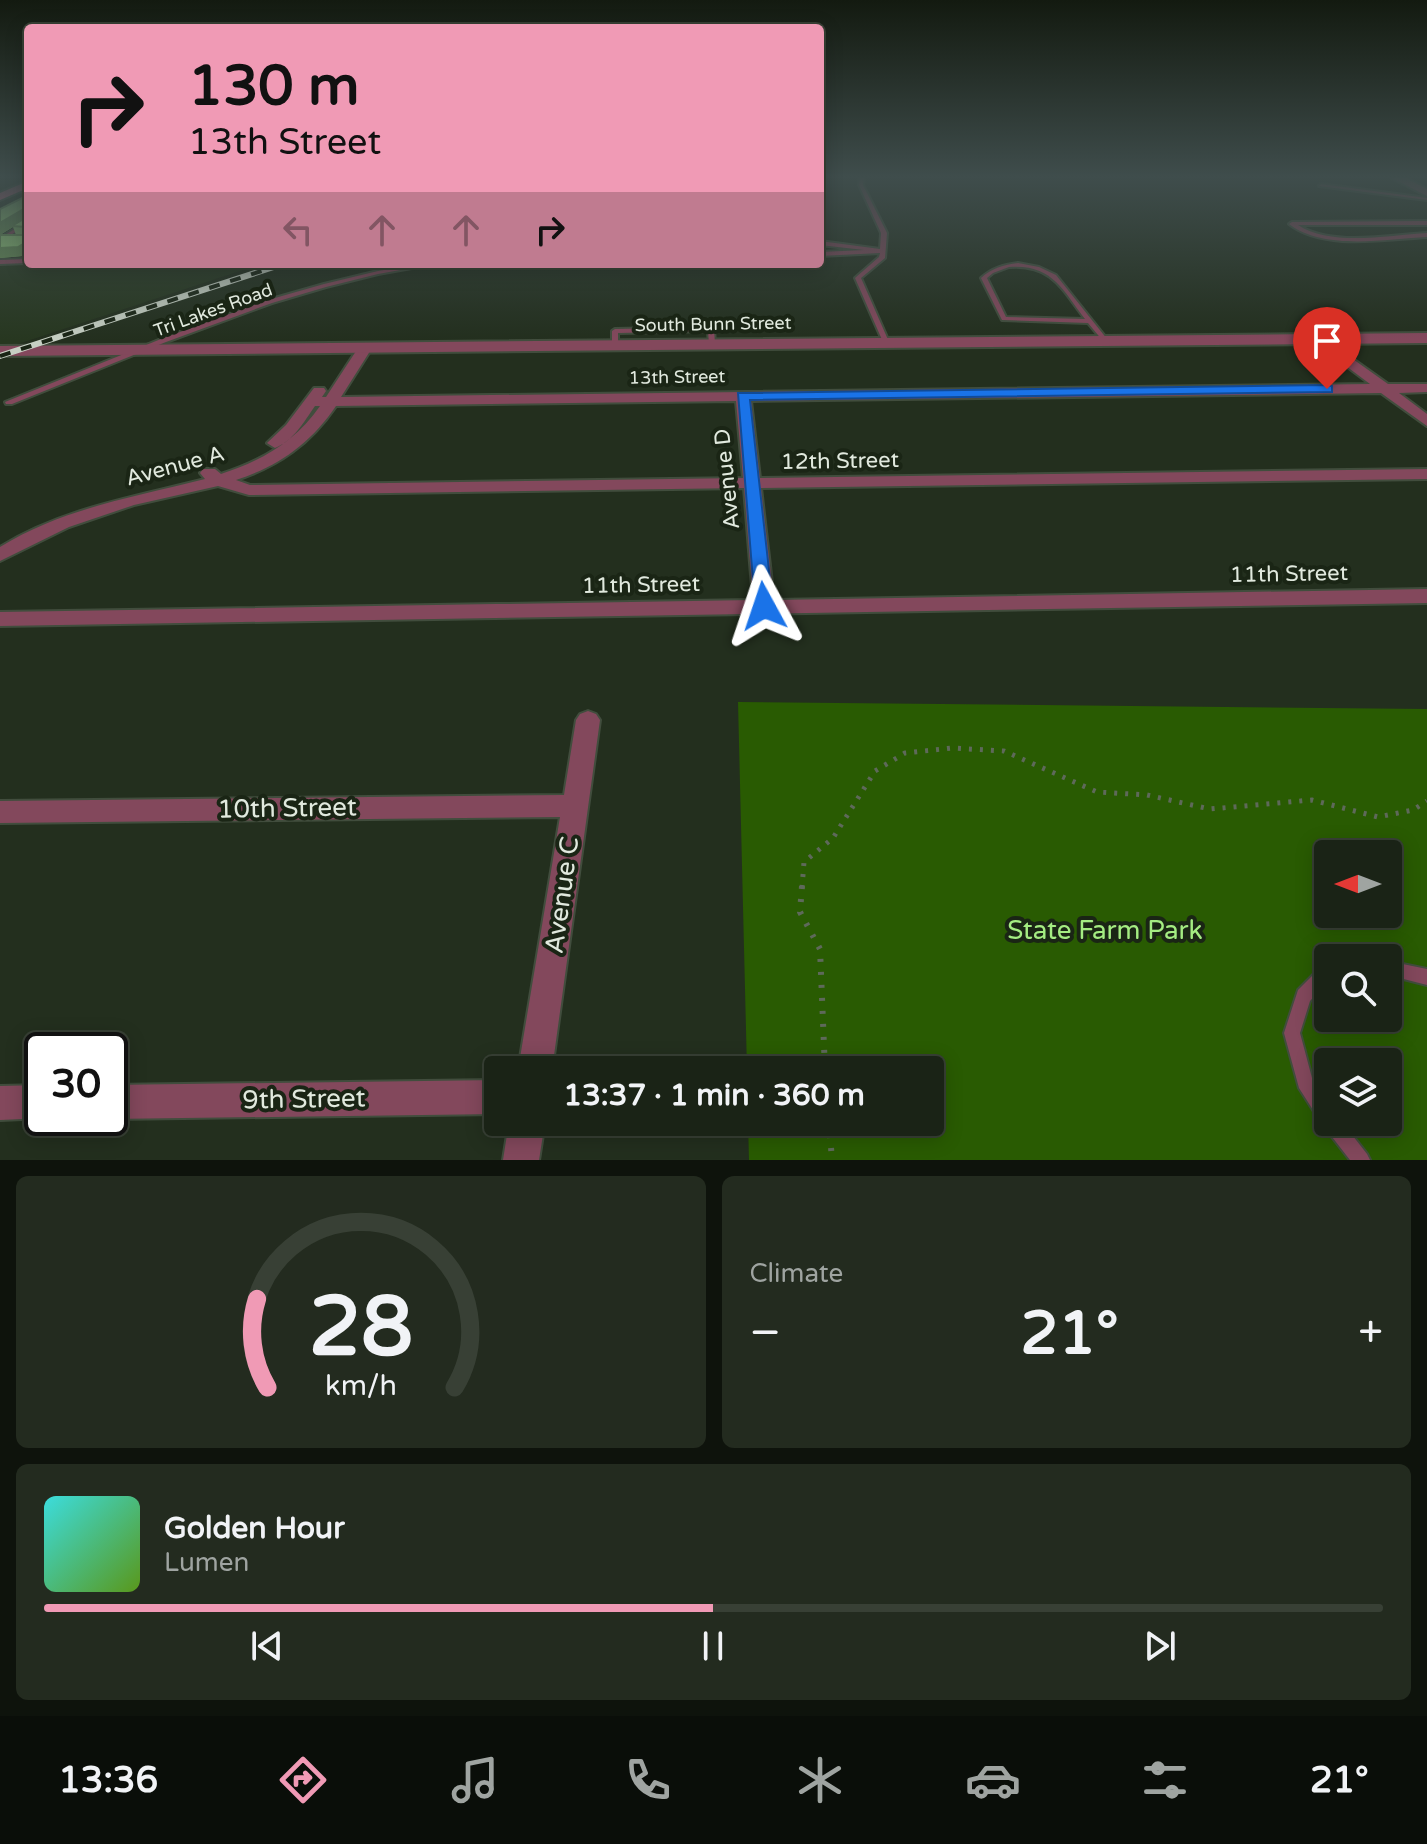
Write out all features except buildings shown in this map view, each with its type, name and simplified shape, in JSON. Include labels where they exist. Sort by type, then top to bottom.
[{"type":"street","name":"South Bunn Street","points":[[0,351],[1427,338]]},
{"type":"street","points":[[1319,339],[1427,421]]},
{"type":"street","name":"Avenue A","points":[[0,555],[85,513],[213,477],[286,450],[306,434],[320,402],[357,348]]},
{"type":"street","name":"13th Street","points":[[320,402],[1427,388]]},
{"type":"street","name":"Avenue D","points":[[743,396],[764,606]]},
{"type":"street","name":"12th Street","points":[[213,477],[249,490],[1427,474]]},
{"type":"street","name":"Avenue A","points":[[0,539],[41,519],[96,499],[213,477]]},
{"type":"street","name":"11th Street","points":[[0,619],[1427,596]]},
{"type":"street","name":"Avenue C","points":[[537,1056],[588,720]]},
{"type":"street","name":"10th Street","points":[[0,812],[575,806]]},
{"type":"street","name":"9th Street","points":[[128,1102],[484,1097]]},
{"type":"street","points":[[0,1103],[24,1102]]},
{"type":"street","points":[[521,1160],[525,1136]]},
{"type":"lane","points":[[883,231],[886,240],[882,258],[858,278],[886,342]]},
{"type":"lane","points":[[1300,231],[1320,237],[1427,235]]},
{"type":"lane","points":[[0,240],[14,240]]},
{"type":"lane","points":[[824,244],[883,251]]},
{"type":"lane","points":[[824,254],[883,251]]},
{"type":"lane","points":[[0,262],[24,261]]},
{"type":"lane","points":[[1089,321],[1004,319],[984,278],[998,267],[1039,267],[1054,276],[1105,340]]},
{"type":"lane","points":[[360,276],[372,268]]},
{"type":"lane","name":"Tri Lakes Road","points":[[9,402],[145,350],[360,276],[407,268]]},
{"type":"lane","points":[[1402,971],[1427,977]]},
{"type":"lane","points":[[1314,985],[1304,996],[1292,1033],[1305,1082],[1314,1096]]},
{"type":"lane","points":[[1342,1136],[1361,1160]]},
{"type":"path","points":[[824,1056],[820,949],[800,912],[804,862],[833,838],[875,771],[905,753],[952,748],[1004,751],[1097,792],[1147,795],[1210,809],[1312,800],[1378,817],[1413,810],[1427,801]]},
{"type":"path","points":[[830,1136],[832,1160]]},
{"type":"shaded area","points":[[0,265],[24,265],[24,268],[249,268],[0,348]]},
{"type":"green space","name":"State Farm Park","points":[[738,702],[1427,709],[1427,1160],[749,1160],[748,1136],[944,1136],[944,1056],[747,1056]]},
{"type":"railway","points":[[0,356],[271,268]]},
{"type":"route","points":[[764,606],[743,396],[1327,389]]}]
